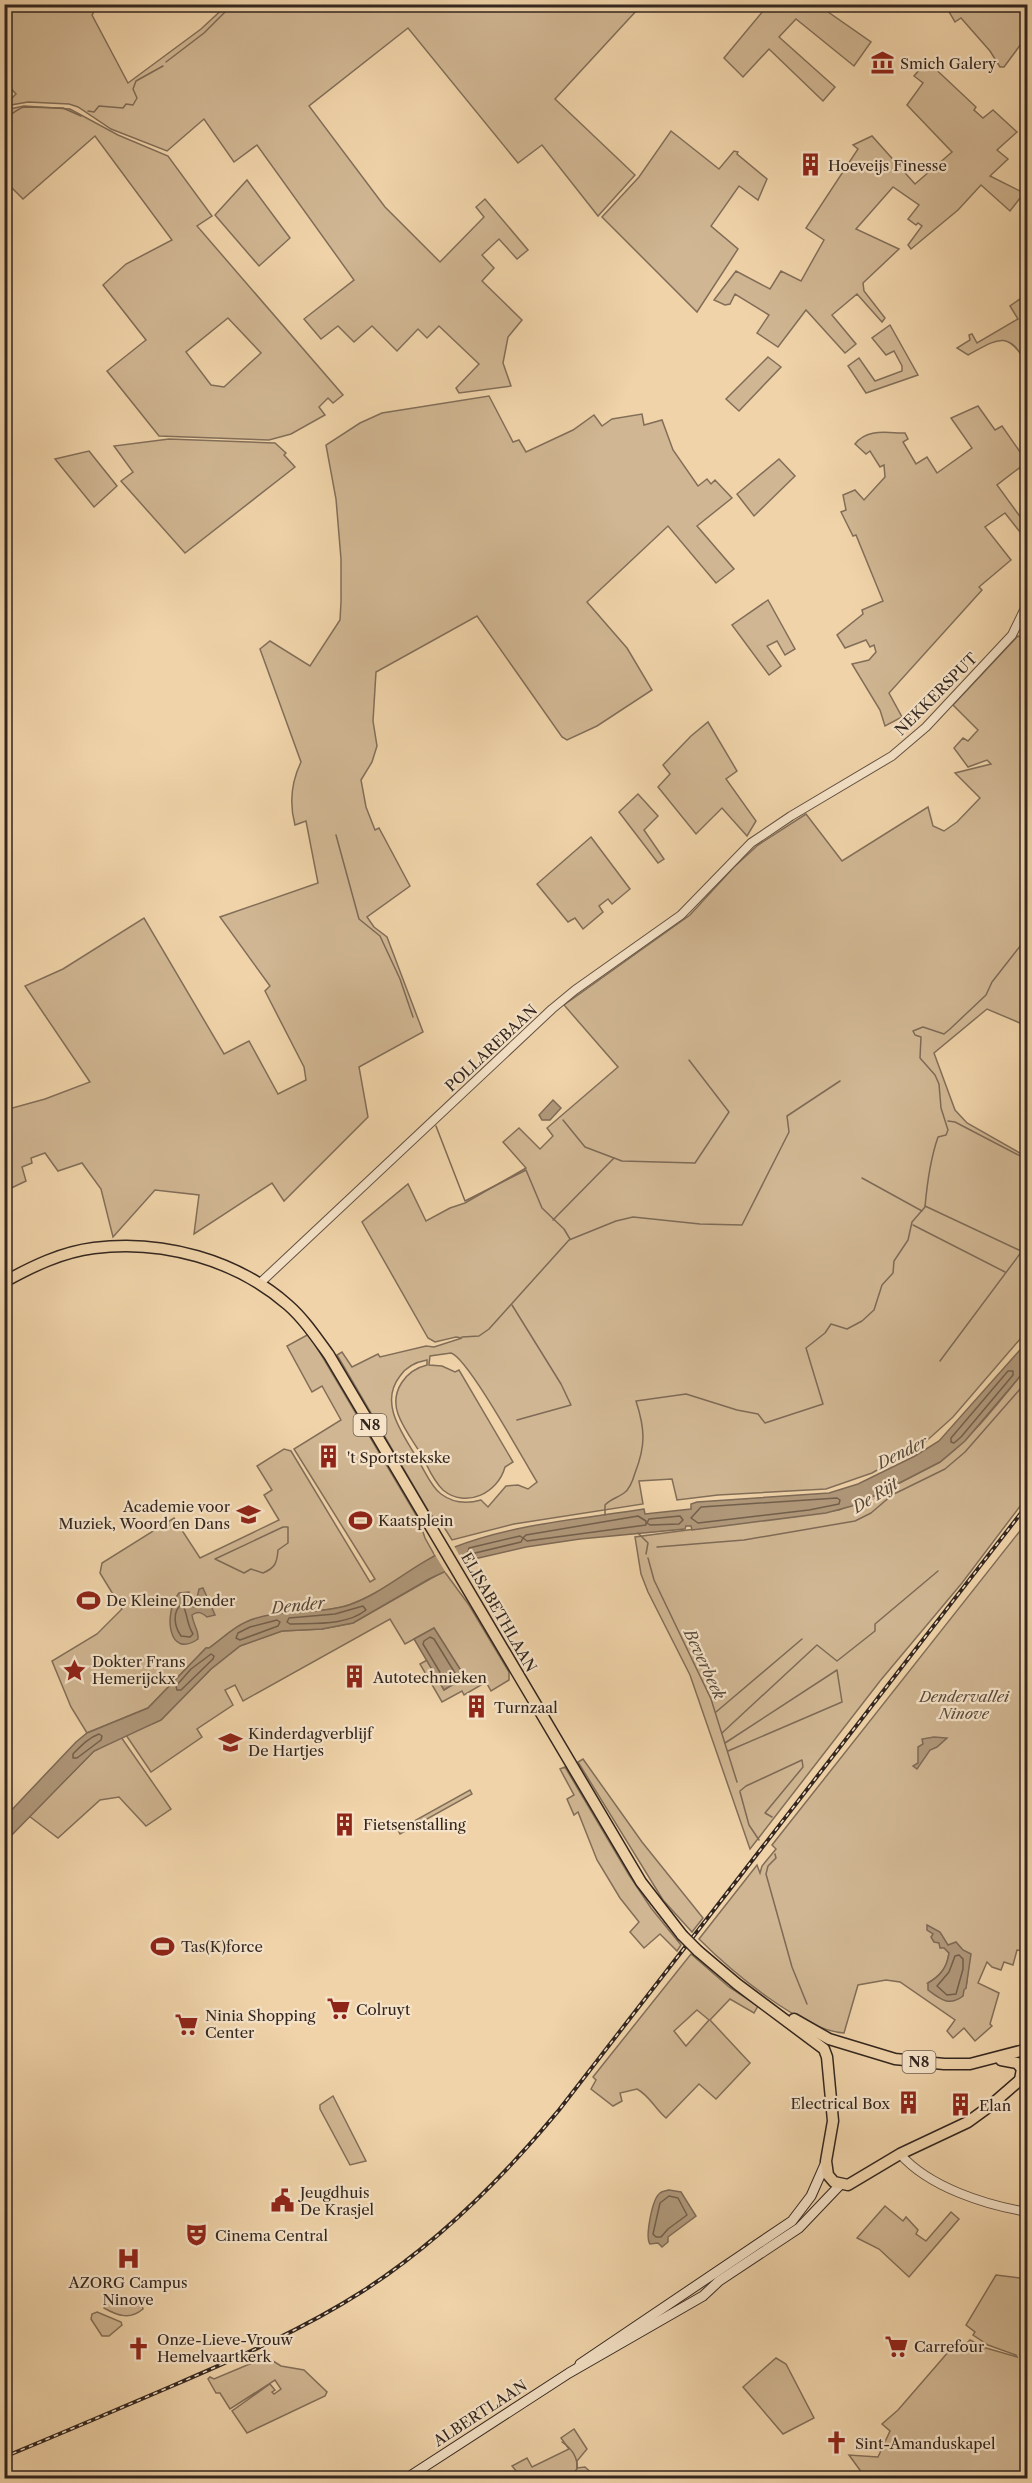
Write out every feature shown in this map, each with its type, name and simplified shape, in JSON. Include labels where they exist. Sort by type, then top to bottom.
[{"type":"main road","name":"N8","points":[[4,1282],[38,1264],[66,1254],[94,1248],[122,1246],[169,1250],[210,1260],[259,1284]]},
{"type":"main road","name":"ELISABETHLAAN","points":[[259,1284],[289,1306],[319,1341],[641,1882],[682,1935],[698,1951],[737,1984],[763,2002]]},
{"type":"main road","name":"N8","points":[[763,2002],[829,2038],[848,2046],[895,2059],[962,2064],[993,2060],[1028,2049]]},
{"type":"main road","name":"N8","points":[[763,2002],[821,2046],[827,2057]]},
{"type":"main road","points":[[827,2057],[832,2050],[848,2046]]},
{"type":"main road","name":"ALBERTLAAN","points":[[569,2373],[589,2356],[792,2221],[811,2196],[826,2161],[833,2121],[827,2057]]},
{"type":"main road","points":[[993,2060],[1013,2060],[1022,2069],[1024,2077]]},
{"type":"main road","name":"ALBERTLAAN","points":[[407,2478],[569,2373],[694,2302],[718,2281],[799,2228],[840,2185],[848,2185],[900,2154],[968,2122],[1024,2077]]},
{"type":"main road","points":[[826,2161],[828,2175],[840,2185]]},
{"type":"main road","points":[[691,2289],[687,2296],[694,2302]]},
{"type":"street","name":"NEKKERSPUT","points":[[752,843],[791,816],[892,756],[926,728],[1012,635],[1028,602]]},
{"type":"street","name":"POLLAREBAAN","points":[[259,1284],[552,1009],[681,915],[752,843]]},
{"type":"street","points":[[900,2154],[913,2167],[968,2196],[1028,2212]]},
{"type":"green space","points":[[5,4],[98,5],[92,15],[128,83],[201,29],[227,5],[631,5],[637,10],[555,99],[635,175],[598,216],[542,145],[518,163],[408,28],[309,106],[385,207],[440,262],[484,217],[476,207],[485,199],[528,250],[517,259],[499,239],[482,255],[494,268],[482,281],[522,320],[508,337],[503,363],[511,386],[459,393],[456,388],[479,364],[439,326],[427,338],[418,329],[397,351],[372,326],[354,342],[338,326],[321,339],[304,319],[354,280],[257,145],[234,162],[204,119],[167,151],[111,129],[78,107],[69,104],[28,102],[5,106],[5,96],[12,98],[16,94],[5,82]]},
{"type":"green space","points":[[768,5],[818,5],[871,42],[854,66],[796,19],[779,37],[835,87],[823,101],[769,49],[743,77],[724,58]]},
{"type":"green space","points":[[945,5],[1027,5],[1027,36],[1004,67],[1000,67],[990,51],[961,18],[955,22]]},
{"type":"green space","points":[[927,61],[976,107],[974,110],[983,118],[993,110],[1017,132],[997,150],[1008,159],[990,176],[1024,193],[1010,211],[981,185],[958,210],[911,249],[908,245],[922,226],[908,219],[919,205],[893,187],[856,229],[899,249],[863,283],[864,291],[885,318],[882,322],[857,294],[832,315],[856,344],[845,353],[806,310],[778,347],[757,333],[769,315],[735,294],[730,304],[725,305],[714,300],[736,271],[770,289],[781,271],[801,281],[824,240],[806,228],[858,149],[853,145],[872,136],[915,184],[952,152],[907,105],[923,83],[914,76]]},
{"type":"green space","points":[[24,106],[70,109],[118,135],[168,156],[212,216],[197,226],[343,395],[333,403],[328,398],[319,407],[325,415],[291,434],[269,440],[159,436],[107,371],[146,340],[103,285],[126,264],[172,240],[95,136],[23,199],[5,181],[4,110]],"holes":[[[228,318],[261,353],[224,387],[211,385],[186,352]]]},
{"type":"green space","points":[[671,131],[719,169],[734,151],[738,152],[737,154],[767,179],[758,200],[739,186],[711,226],[738,249],[697,312],[602,217],[639,177]]},
{"type":"green space","points":[[247,180],[290,238],[259,266],[215,215]]},
{"type":"green space","points":[[1027,294],[1027,364],[1014,346],[1002,340],[988,344],[968,355],[957,348],[970,340],[969,335],[972,334],[977,343],[1018,319],[1010,306]]},
{"type":"green space","points":[[890,325],[918,375],[866,393],[848,366],[859,358],[875,381],[902,371],[902,366],[894,351],[886,355],[872,338]]},
{"type":"green space","points":[[768,357],[781,367],[739,411],[726,399]]},
{"type":"green space","points":[[489,396],[513,442],[519,440],[526,452],[573,430],[594,415],[602,426],[612,419],[642,414],[644,425],[662,420],[673,450],[698,486],[707,479],[711,484],[715,480],[732,498],[697,526],[734,569],[716,583],[668,526],[587,602],[627,648],[652,690],[597,726],[567,740],[562,737],[477,616],[376,672],[373,721],[377,746],[372,762],[361,780],[366,807],[375,830],[379,828],[410,886],[367,917],[374,927],[387,937],[423,1032],[359,1067],[368,1117],[284,1201],[272,1183],[194,1234],[199,1195],[155,1190],[113,1237],[101,1189],[82,1163],[58,1171],[45,1153],[31,1158],[32,1163],[22,1167],[26,1181],[5,1191],[5,1110],[45,1099],[90,1082],[25,986],[63,969],[144,918],[224,1054],[249,1041],[278,1094],[306,1080],[304,1067],[265,991],[270,986],[220,917],[318,883],[306,821],[295,825],[293,817],[292,793],[301,762],[260,649],[270,641],[310,666],[340,620],[341,559],[336,499],[326,445],[360,423],[382,413]]},
{"type":"green space","points":[[978,406],[995,430],[1002,426],[1027,462],[997,485],[1027,526],[1020,532],[1005,513],[985,527],[1011,560],[979,587],[982,590],[889,693],[902,717],[885,726],[880,710],[852,664],[869,660],[876,652],[874,645],[870,647],[866,640],[845,648],[837,635],[863,614],[862,610],[883,601],[856,535],[853,536],[841,512],[846,510],[843,495],[855,490],[864,500],[885,477],[884,465],[880,467],[870,451],[866,454],[855,444],[871,433],[905,433],[908,439],[903,442],[916,464],[927,457],[937,473],[972,448],[951,418]]},
{"type":"green space","points":[[169,439],[275,443],[286,453],[284,455],[295,467],[185,553],[121,481],[133,472],[114,446]]},
{"type":"green space","points":[[89,451],[117,486],[94,507],[55,459]]},
{"type":"green space","points":[[779,459],[795,476],[754,516],[737,494]]},
{"type":"green space","points":[[768,600],[795,649],[785,655],[777,641],[767,646],[781,666],[769,675],[732,625]]},
{"type":"green space","points":[[1018,636],[1027,640],[1027,1026],[987,1009],[934,1053],[955,1110],[967,1123],[1027,1157],[1027,1331],[953,1417],[922,1445],[872,1473],[826,1489],[718,1495],[677,1500],[672,1479],[639,1481],[643,1504],[514,1524],[452,1540],[444,1527],[430,1514],[337,1355],[342,1352],[352,1367],[378,1354],[380,1357],[426,1346],[434,1347],[462,1338],[456,1337],[435,1342],[428,1338],[362,1222],[408,1184],[426,1221],[465,1203],[526,1168],[503,1142],[519,1128],[540,1149],[553,1136],[547,1128],[618,1067],[564,1005],[690,915],[734,867],[758,845],[806,814],[842,861],[928,807],[933,826],[944,831],[957,822],[980,798],[955,773],[991,764],[987,760],[968,767],[954,748],[963,738],[968,741],[978,730],[953,705]],"holes":[[[451,1353],[459,1359],[482,1390],[537,1482],[528,1489],[518,1485],[506,1486],[488,1507],[481,1500],[455,1501],[437,1491],[400,1430],[392,1408],[394,1387],[400,1376],[412,1365],[427,1360],[427,1365],[406,1377],[398,1390],[396,1405],[400,1419],[433,1478],[443,1490],[452,1496],[461,1498],[471,1498],[488,1491],[496,1484],[505,1467],[513,1462],[459,1370],[455,1372],[442,1366],[429,1365],[430,1356]]]},
{"type":"green space","points":[[708,722],[737,771],[726,779],[756,821],[747,836],[722,808],[696,834],[658,787],[670,774],[663,765]]},
{"type":"green space","points":[[638,794],[658,816],[644,830],[664,859],[658,863],[619,812]]},
{"type":"green space","points":[[591,837],[630,889],[612,904],[608,899],[599,906],[603,912],[583,929],[575,918],[568,922],[537,884]]},
{"type":"green space","points":[[309,1334],[419,1520],[425,1538],[435,1556],[354,1603],[330,1609],[270,1615],[242,1624],[206,1648],[148,1708],[87,1733],[71,1707],[52,1661],[97,1634],[122,1609],[100,1573],[102,1563],[174,1518],[200,1558],[279,1520],[264,1495],[272,1490],[257,1466],[284,1449],[291,1451],[370,1582],[375,1579],[294,1449],[341,1420],[322,1386],[312,1392],[287,1346]]},
{"type":"green space","points":[[1027,1368],[1027,1497],[962,1583],[880,1681],[750,1849],[690,1675],[641,1574],[635,1537],[839,1510],[878,1494],[940,1462],[952,1452],[986,1417]]},
{"type":"green space","name":"Dendervallei Ninove","points":[[1027,1522],[1027,1941],[1023,1951],[1017,1950],[1013,1965],[1004,1962],[1001,1970],[992,1967],[987,1962],[978,1983],[999,1993],[990,2024],[992,2026],[975,2041],[964,2028],[953,2038],[947,2031],[955,2020],[900,1982],[886,1980],[858,1985],[844,2033],[807,2021],[747,1982],[699,1939],[757,1865],[760,1873],[762,1866],[776,1849],[772,1845]],"holes":[[[933,1934],[969,1962],[966,1988],[928,1983],[942,1971],[949,1953]]]},
{"type":"green space","points":[[444,1571],[469,1605],[509,1672],[509,1680],[491,1691],[486,1682],[464,1695],[462,1691],[442,1702],[420,1664],[427,1660],[444,1690],[465,1677],[434,1628],[405,1644],[390,1619],[243,1701],[235,1685],[225,1690],[233,1705],[197,1729],[202,1737],[151,1772],[126,1735],[161,1720],[211,1669],[240,1646],[282,1631],[322,1629],[353,1623]]},
{"type":"green space","points":[[121,1737],[171,1809],[146,1826],[119,1797],[100,1800],[58,1838],[29,1816],[94,1751]]},
{"type":"green space","points":[[583,1759],[642,1842],[703,1918],[692,1932],[663,1900],[578,1762]]},
{"type":"green space","points":[[565,1767],[629,1875],[651,1908],[681,1945],[677,1951],[660,1934],[644,1948],[630,1932],[639,1922],[620,1898],[597,1860],[578,1812],[574,1815],[567,1799],[574,1795],[560,1769]]},
{"type":"green space","points":[[470,1790],[472,1794],[400,1834],[398,1830]]},
{"type":"green space","points":[[691,1954],[729,1987],[758,2006],[754,2013],[730,1999],[710,2020],[750,2063],[716,2099],[699,2084],[666,2118],[637,2089],[620,2093],[622,2101],[613,2106],[591,2089],[596,2080],[593,2077]],"holes":[[[697,2010],[709,2020],[686,2046],[674,2031]]]},
{"type":"green space","points":[[333,2096],[366,2161],[350,2165],[320,2109],[320,2105]]},
{"type":"green space","points":[[885,2206],[903,2221],[906,2217],[918,2230],[916,2234],[926,2241],[951,2212],[959,2219],[909,2277],[879,2249],[857,2238]]},
{"type":"green space","points":[[996,2275],[1027,2279],[1027,2478],[863,2478],[865,2477],[849,2455],[878,2457],[890,2431],[882,2424],[898,2410],[956,2343],[967,2343],[970,2340],[986,2348],[1017,2357],[988,2345],[973,2335],[975,2332],[966,2325]]},
{"type":"green space","points":[[121,2300],[142,2305],[143,2309],[133,2315],[124,2316],[104,2308],[105,2305]]},
{"type":"green space","points":[[97,2312],[121,2322],[122,2325],[109,2336],[102,2336],[91,2319],[92,2314]]},
{"type":"green space","points":[[776,2358],[786,2364],[814,2418],[783,2434],[743,2387]]},
{"type":"green space","points":[[273,2361],[281,2366],[304,2370],[327,2392],[325,2396],[247,2433],[232,2411],[270,2384],[275,2390],[272,2392],[274,2394],[281,2389],[275,2380],[230,2409],[220,2393],[216,2393],[208,2379],[210,2377],[214,2379],[252,2363]]},
{"type":"green space","points":[[574,2429],[587,2449],[577,2461],[577,2468],[585,2467],[597,2478],[506,2478],[517,2472],[512,2466],[527,2458],[532,2467],[569,2449],[561,2438]]},
{"type":"water","points":[[553,1100],[561,1108],[550,1120],[542,1120],[539,1115]]},
{"type":"water","points":[[1027,1342],[1027,1368],[965,1441],[940,1462],[852,1506],[826,1513],[692,1530],[691,1526],[686,1526],[685,1529],[580,1539],[526,1547],[470,1560],[429,1579],[353,1623],[322,1629],[282,1631],[240,1646],[211,1669],[161,1720],[94,1751],[5,1842],[4,1818],[76,1742],[87,1733],[148,1708],[206,1648],[241,1624],[258,1617],[349,1605],[376,1593],[438,1554],[498,1533],[547,1523],[644,1509],[645,1514],[691,1509],[691,1504],[697,1502],[829,1493],[858,1484],[915,1456],[939,1441]]},
{"type":"water","points":[[203,1588],[215,1615],[207,1617],[198,1613],[192,1615],[198,1639],[188,1644],[180,1643],[171,1631],[171,1612],[174,1602],[179,1593],[189,1592],[190,1606],[195,1607],[199,1589]]},
{"type":"water","points":[[434,1628],[465,1677],[444,1690],[414,1639]]},
{"type":"water","points":[[947,1738],[930,1750],[917,1769],[913,1766],[918,1763],[918,1747],[923,1744],[922,1739]]},
{"type":"water","points":[[927,1925],[940,1932],[948,1945],[956,1942],[963,1950],[971,1954],[963,1996],[953,2001],[945,2000],[928,1990],[928,1983],[942,1971],[949,1953],[944,1948],[940,1948],[939,1943],[934,1942],[931,1937],[933,1934],[927,1930]]},
{"type":"water","points":[[669,2190],[681,2192],[696,2216],[668,2237],[668,2242],[662,2247],[658,2243],[650,2244],[649,2226],[657,2197],[661,2192]]},
{"type":"pier","points":[[453,1544],[465,1565],[446,1573],[434,1553]]},
{"type":"waterway","points":[[166,62],[204,33],[233,4]]},
{"type":"waterway","points":[[88,111],[94,112],[99,106],[123,108],[126,104],[133,105],[137,98],[133,89],[136,81],[163,66]]},
{"type":"waterway","points":[[4,117],[25,107],[63,108],[81,116]]},
{"type":"waterway","points":[[336,835],[359,919],[380,936],[400,979],[413,1017]]},
{"type":"waterway","points":[[605,1515],[605,1505],[630,1487],[641,1454],[643,1429],[636,1401],[686,1394],[758,1414],[765,1423],[823,1404],[806,1348],[825,1333],[831,1324],[847,1329],[862,1321],[874,1310],[882,1285],[893,1273],[894,1261],[908,1240],[912,1222],[925,1207],[935,1146],[938,1137],[946,1135],[948,1130],[941,1108],[939,1084],[935,1075],[920,1058],[921,1037],[915,1035],[913,1031],[923,1027],[944,1034],[986,995],[992,982],[1021,945],[1028,940]]},
{"type":"waterway","points":[[614,1158],[622,1161],[695,1163],[729,1112],[689,1060]]},
{"type":"waterway","points":[[462,1337],[479,1336],[489,1329],[569,1240],[616,1221],[633,1217],[700,1224],[742,1225],[789,1132],[787,1116],[840,1081]]},
{"type":"waterway","points":[[553,1220],[614,1158],[585,1147],[563,1120]]},
{"type":"waterway","points":[[948,1121],[955,1122],[1028,1160]]},
{"type":"waterway","points":[[436,1126],[465,1201],[526,1170],[542,1208],[564,1229],[570,1239]]},
{"type":"waterway","points":[[862,1178],[922,1211]]},
{"type":"waterway","points":[[925,1206],[1021,1251]]},
{"type":"waterway","points":[[913,1225],[1005,1272]]},
{"type":"waterway","points":[[940,1361],[1028,1243]]},
{"type":"waterway","points":[[512,1305],[561,1384],[571,1405],[517,1420]]},
{"type":"waterway","name":"De Rijt","points":[[657,1547],[744,1540],[855,1521],[871,1513],[892,1495],[945,1469],[965,1452],[1028,1380]]},
{"type":"waterway","points":[[283,1527],[288,1527],[288,1543],[278,1550],[273,1567],[263,1573],[251,1569],[244,1573],[215,1559],[283,1527]]},
{"type":"waterway","name":"Beverbeek","points":[[638,1533],[648,1543],[646,1554]]},
{"type":"waterway","name":"Beverbeek","points":[[648,1558],[654,1580],[711,1699],[737,1782]]},
{"type":"waterway","points":[[722,1733],[817,1645],[837,1661],[875,1631],[875,1624],[938,1571]]},
{"type":"waterway","points":[[716,1712],[802,1639]]},
{"type":"waterway","points":[[725,1743],[837,1670],[842,1702],[728,1751]]},
{"type":"waterway","points":[[740,1791],[802,1760],[803,1767],[765,1813],[772,1817]]},
{"type":"waterway","name":"Beverbeek","points":[[740,1792],[749,1825],[759,1840]]},
{"type":"waterway","name":"Beverbeek","points":[[775,1854],[776,1858],[768,1866],[766,1874],[792,1967],[807,2004]]},
{"type":"waterway","name":"Beverbeek","points":[[1020,2355],[1028,2357]]},
{"type":"waterway","points":[[562,2442],[571,2450],[576,2461],[577,2469],[569,2478]]},
{"type":"railway","points":[[4,2457],[221,2365],[317,2318],[391,2272],[418,2252],[468,2208],[492,2185],[559,2110],[1028,1504]]},
{"type":"place","name":"Smich Galery","points":[[882,63]]},
{"type":"place","name":"Hoeveijs Finesse","points":[[810,165]]},
{"type":"place","name":"'t Sportstekske","points":[[329,1457]]},
{"type":"place","name":"Academie voor Muziek, Woord en Dans","points":[[248,1515]]},
{"type":"place","name":"Kaatsplein","points":[[360,1520]]},
{"type":"place","name":"De Kleine Dender","points":[[88,1600]]},
{"type":"place","name":"Dokter Frans Hemerijckx","points":[[74,1670]]},
{"type":"place","name":"Autotechnieken","points":[[355,1677]]},
{"type":"place","name":"Turnzaal","points":[[476,1707]]},
{"type":"place","name":"Kinderdagverblijf De Hartjes","points":[[230,1742]]},
{"type":"place","name":"Fietsenstalling","points":[[345,1824]]},
{"type":"place","name":"Tas(K)force","points":[[163,1946]]},
{"type":"place","name":"Colruyt","points":[[338,2009]]},
{"type":"place","name":"Ninia Shopping Center","points":[[187,2024]]},
{"type":"place","name":"Electrical Box","points":[[908,2103]]},
{"type":"place","name":"Elan","points":[[961,2105]]},
{"type":"place","name":"Jeugdhuis De Krasjel","points":[[282,2201]]},
{"type":"place","name":"Cinema Central","points":[[197,2235]]},
{"type":"place","name":"AZORG Campus Ninove","points":[[128,2258]]},
{"type":"place","name":"Carrefour","points":[[896,2346]]},
{"type":"place","name":"Onze-Lieve-Vrouw Hemelvaartkerk","points":[[139,2348]]},
{"type":"place","name":"Sint-Amanduskapel","points":[[837,2443]]},
{"type":"water label","name":"Dender","points":[[902,1452]]},
{"type":"water label","name":"Dender","points":[[298,1605]]}]
